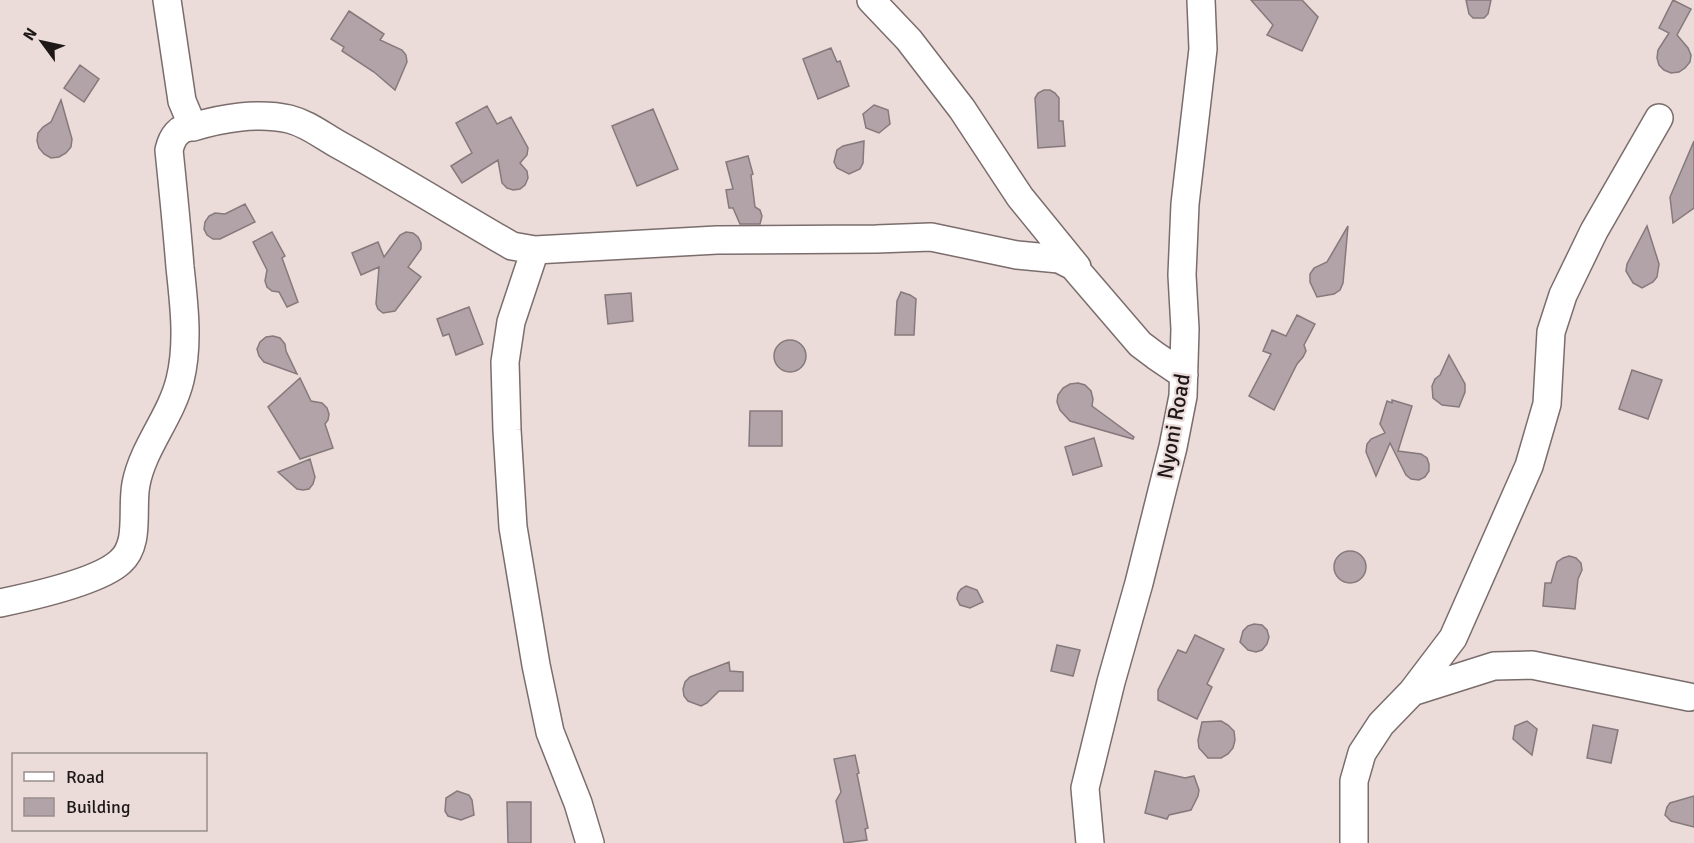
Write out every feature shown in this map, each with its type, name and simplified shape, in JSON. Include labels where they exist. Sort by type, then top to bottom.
[{"type":"street","points":[[167,0],[182,101],[194,127]]},
{"type":"street","points":[[871,0],[909,40],[962,109],[1020,197],[1121,323],[1140,344],[1184,375]]},
{"type":"street","name":"Nyoni Road","points":[[1090,843],[1085,788],[1170,459],[1183,396],[1185,329],[1182,275],[1185,204],[1203,49],[1201,0]]},
{"type":"street","points":[[0,603],[38,594],[101,574],[120,562],[129,551],[132,540],[135,486],[139,473],[172,407],[184,358],[184,308],[169,150],[174,136],[187,127],[233,119],[272,116],[290,119],[310,127],[512,246],[535,250],[717,240],[931,237],[1017,255],[1059,259],[1073,266],[1096,291]]},
{"type":"street","points":[[1354,843],[1354,781],[1362,753],[1381,724],[1412,692],[1453,638],[1529,466],[1547,404],[1551,332],[1563,294],[1594,231],[1659,118]]},
{"type":"street","points":[[535,250],[512,322],[505,362],[513,527],[536,665],[550,732],[578,803],[590,843]]},
{"type":"street","points":[[1412,692],[1494,666],[1532,665],[1689,697]]},
{"type":"building","points":[[1251,0],[1302,0],[1318,17],[1302,51],[1267,35],[1273,25]]},
{"type":"building","points":[[1466,0],[1491,0],[1488,14],[1484,18],[1473,18],[1469,14]]},
{"type":"building","points":[[1673,0],[1691,9],[1677,35],[1691,55],[1690,62],[1685,68],[1671,73],[1659,65],[1657,58],[1658,50],[1669,33],[1659,28]]},
{"type":"building","points":[[349,11],[384,34],[380,40],[402,50],[406,55],[407,62],[395,90],[374,72],[342,51],[344,47],[331,39]]},
{"type":"building","points":[[831,48],[837,62],[840,61],[849,86],[818,99],[803,59]]},
{"type":"building","points":[[80,65],[99,79],[84,102],[64,88]]},
{"type":"building","points":[[1044,90],[1050,90],[1059,98],[1059,121],[1063,121],[1065,146],[1038,148],[1035,98]]},
{"type":"building","points":[[61,100],[72,139],[71,147],[59,157],[51,158],[39,148],[38,133],[51,122]]},
{"type":"building","points":[[874,105],[888,110],[890,124],[879,133],[866,128],[863,114]]},
{"type":"building","points":[[487,106],[497,124],[511,117],[528,148],[527,155],[520,163],[527,171],[528,178],[520,189],[507,188],[502,183],[498,160],[462,183],[451,166],[472,153],[456,123]]},
{"type":"building","points":[[653,109],[678,169],[637,186],[612,126]]},
{"type":"building","points":[[864,141],[863,163],[860,169],[849,174],[837,168],[834,162],[837,150],[843,146]]},
{"type":"building","points":[[1694,141],[1694,208],[1673,223],[1670,197]]},
{"type":"building","points":[[748,156],[753,174],[751,175],[755,207],[760,210],[762,216],[760,224],[740,224],[733,208],[729,208],[726,190],[733,189],[726,162]]},
{"type":"building","points":[[245,204],[255,222],[220,239],[213,239],[207,235],[204,229],[209,216],[215,213],[225,214]]},
{"type":"building","points":[[1348,226],[1343,283],[1340,290],[1334,294],[1317,297],[1310,282],[1310,274],[1314,268],[1327,262]]},
{"type":"building","points":[[1647,226],[1659,264],[1657,277],[1642,288],[1633,283],[1626,271],[1627,264]]},
{"type":"building","points":[[272,232],[285,256],[282,258],[298,302],[287,307],[279,292],[267,287],[265,281],[267,270],[253,242]]},
{"type":"building","points":[[406,232],[413,233],[421,243],[421,249],[408,267],[421,277],[395,311],[383,313],[376,304],[379,267],[361,275],[352,253],[378,242],[384,257],[400,235]]},
{"type":"building","points":[[901,292],[916,299],[914,335],[895,335],[897,301]]},
{"type":"building","points":[[631,293],[633,321],[608,324],[605,295]]},
{"type":"building","points":[[469,307],[483,344],[456,355],[449,334],[443,336],[437,319]]},
{"type":"building","points":[[1297,315],[1315,324],[1304,345],[1306,351],[1274,410],[1249,396],[1271,354],[1263,351],[1272,330],[1286,336]]},
{"type":"building","points":[[266,337],[280,338],[285,344],[297,374],[264,362],[259,356],[257,349],[260,342]]},
{"type":"building","points":[[790,340],[801,345],[806,356],[801,367],[790,372],[779,367],[774,356],[779,345]]},
{"type":"building","points":[[1449,355],[1465,384],[1465,392],[1459,407],[1442,405],[1433,398],[1432,386]]},
{"type":"building","points":[[1632,370],[1662,380],[1648,419],[1619,409]]},
{"type":"building","points":[[300,378],[311,401],[322,403],[327,408],[329,414],[325,424],[333,448],[300,459],[268,407]]},
{"type":"building","points":[[1078,383],[1085,385],[1091,391],[1092,406],[1134,437],[1133,439],[1070,421],[1060,410],[1057,402],[1058,395],[1063,388]]},
{"type":"building","points":[[1392,400],[1412,406],[1398,451],[1421,454],[1427,458],[1429,471],[1419,480],[1411,479],[1406,475],[1390,443],[1376,476],[1366,452],[1367,444],[1371,439],[1385,433],[1380,424],[1387,401],[1392,403]]},
{"type":"building","points":[[750,411],[782,411],[782,446],[749,446]]},
{"type":"building","points":[[1094,438],[1102,466],[1073,475],[1065,447]]},
{"type":"building","points":[[310,459],[315,477],[309,489],[297,489],[278,472]]},
{"type":"building","points":[[1350,551],[1361,556],[1366,567],[1361,578],[1350,583],[1339,578],[1334,567],[1339,556]]},
{"type":"building","points":[[1569,556],[1581,563],[1582,570],[1578,579],[1575,609],[1543,606],[1545,583],[1551,583],[1557,562]]},
{"type":"building","points":[[966,586],[977,590],[983,602],[970,608],[960,605],[957,599],[958,593]]},
{"type":"building","points":[[1254,624],[1262,625],[1269,637],[1262,650],[1256,652],[1248,650],[1240,642],[1243,631]]},
{"type":"building","points":[[1195,635],[1224,649],[1207,684],[1212,687],[1197,719],[1158,700],[1158,690],[1178,650],[1186,653]]},
{"type":"building","points":[[1057,645],[1080,650],[1073,676],[1051,671]]},
{"type":"building","points":[[729,662],[730,671],[743,672],[743,691],[719,691],[701,706],[688,701],[683,689],[690,677]]},
{"type":"building","points":[[1221,721],[1234,731],[1233,748],[1221,758],[1208,758],[1199,748],[1198,740],[1202,722]]},
{"type":"building","points":[[1527,721],[1537,729],[1532,755],[1513,739],[1515,726]]},
{"type":"building","points":[[1593,725],[1618,730],[1611,763],[1587,758]]},
{"type":"building","points":[[855,755],[868,828],[865,829],[867,840],[844,843],[836,801],[841,792],[834,759]]},
{"type":"building","points":[[1155,771],[1185,778],[1194,776],[1199,790],[1191,810],[1169,815],[1167,819],[1145,813]]},
{"type":"building","points":[[457,791],[469,795],[474,815],[461,820],[448,816],[445,811],[446,798]]},
{"type":"building","points":[[1694,796],[1694,827],[1671,821],[1665,815],[1670,803]]},
{"type":"building","points":[[507,802],[531,802],[531,843],[508,843]]}]
